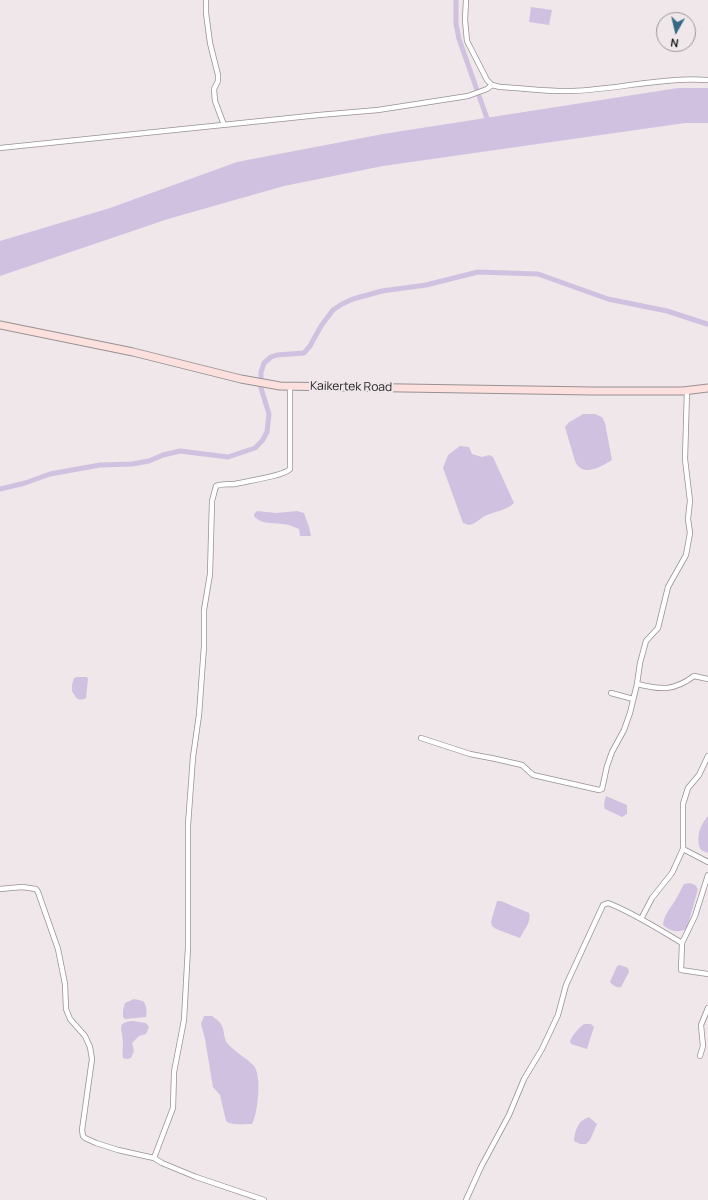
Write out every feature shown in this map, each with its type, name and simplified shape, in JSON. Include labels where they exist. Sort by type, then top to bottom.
[{"type":"main road","name":"Kaikertek Road","points":[[0,325],[133,352],[241,379],[290,387],[591,391],[687,390],[708,388]]},
{"type":"street","points":[[206,0],[206,13],[210,43],[218,75],[218,81],[214,89],[215,101],[224,125]]},
{"type":"street","points":[[466,0],[465,20],[468,41],[487,80],[492,85],[500,87],[572,91],[665,81],[708,80]]},
{"type":"street","points":[[0,148],[378,110],[468,96],[487,89],[492,85]]},
{"type":"street","points":[[154,1158],[173,1108],[174,1072],[184,1020],[188,947],[188,825],[193,757],[200,708],[204,646],[204,610],[210,574],[212,501],[216,486],[221,484],[234,484],[277,475],[287,472],[290,469],[290,387]]},
{"type":"street","points":[[421,738],[470,754],[496,758],[522,765],[533,775],[599,790],[602,789],[612,752],[624,730],[630,713],[646,641],[658,628],[668,587],[686,555],[690,534],[688,519],[690,501],[685,460],[687,390]]},
{"type":"street","points":[[637,684],[664,688],[684,683],[694,676],[708,678]]},
{"type":"street","points":[[611,693],[633,699]]},
{"type":"street","points":[[641,919],[652,898],[672,873],[684,849],[683,804],[688,788],[699,775],[708,756]]},
{"type":"street","points":[[684,849],[708,862]]},
{"type":"street","points":[[708,875],[695,916],[682,943],[681,970],[708,974]]},
{"type":"street","points":[[0,889],[22,887],[36,889],[58,949],[65,984],[66,1009],[70,1019],[85,1036],[90,1047],[92,1059],[82,1136],[96,1143],[118,1150],[154,1158],[162,1163],[196,1177],[264,1200]]},
{"type":"street","points":[[466,1200],[481,1167],[509,1115],[524,1079],[542,1049],[558,1015],[566,985],[603,905],[608,903],[641,919],[682,943]]},
{"type":"street","points":[[700,1056],[703,1046],[701,1025],[708,1008]]},
{"type":"shaded area","points":[[531,7],[552,10],[549,25],[529,22]]},
{"type":"shaded area","points":[[678,88],[708,88],[708,123],[685,123],[383,166],[284,186],[168,219],[0,276],[0,241],[110,208],[237,162],[383,134]]},
{"type":"shaded area","points":[[583,414],[595,414],[602,417],[605,423],[612,460],[603,466],[592,470],[582,469],[578,466],[575,461],[565,427],[568,423]]},
{"type":"shaded area","points":[[460,446],[469,447],[472,454],[482,457],[489,455],[493,457],[514,503],[508,508],[485,516],[476,523],[469,525],[463,523],[443,468],[448,455]]},
{"type":"shaded area","points":[[257,511],[276,513],[297,511],[304,513],[311,536],[300,536],[299,529],[289,525],[261,521],[254,516]]},
{"type":"shaded area","points":[[87,677],[88,679],[86,698],[81,700],[75,696],[72,691],[74,678]]},
{"type":"shaded area","points":[[606,796],[627,805],[627,814],[622,817],[605,809],[604,805]]},
{"type":"shaded area","points":[[708,816],[708,853],[701,850],[698,837],[699,832]]},
{"type":"shaded area","points":[[690,883],[695,885],[698,889],[687,928],[681,931],[668,929],[663,925],[666,914],[684,884]]},
{"type":"shaded area","points":[[497,901],[501,901],[529,913],[529,922],[520,938],[492,926],[491,922]]},
{"type":"shaded area","points":[[620,965],[628,968],[629,972],[621,987],[618,987],[614,986],[610,982],[617,966]]},
{"type":"shaded area","points":[[134,999],[143,1001],[147,1013],[146,1017],[125,1019],[123,1017],[123,1010],[125,1003]]},
{"type":"shaded area","points":[[204,1016],[212,1016],[219,1022],[222,1026],[226,1042],[254,1066],[258,1078],[258,1095],[256,1112],[252,1124],[235,1124],[226,1121],[220,1095],[213,1087],[201,1024]]},
{"type":"shaded area","points":[[133,1021],[146,1023],[149,1027],[146,1034],[139,1036],[132,1043],[134,1051],[131,1058],[127,1059],[123,1058],[121,1027],[124,1023]]},
{"type":"shaded area","points":[[584,1024],[591,1024],[594,1027],[587,1049],[571,1044],[570,1041],[576,1031]]},
{"type":"shaded area","points":[[589,1117],[597,1124],[590,1140],[586,1144],[580,1144],[574,1141],[576,1129],[584,1119]]},
{"type":"waterway","points":[[456,0],[456,24],[459,39],[489,124]]},
{"type":"waterway","points":[[0,489],[25,483],[50,474],[100,465],[132,464],[149,461],[163,455],[180,451],[228,457],[255,448],[262,441],[267,432],[269,414],[261,388],[261,372],[264,363],[271,357],[277,355],[304,353],[333,310],[353,299],[382,291],[426,285],[478,272],[538,274],[608,299],[667,311],[707,324]]}]
